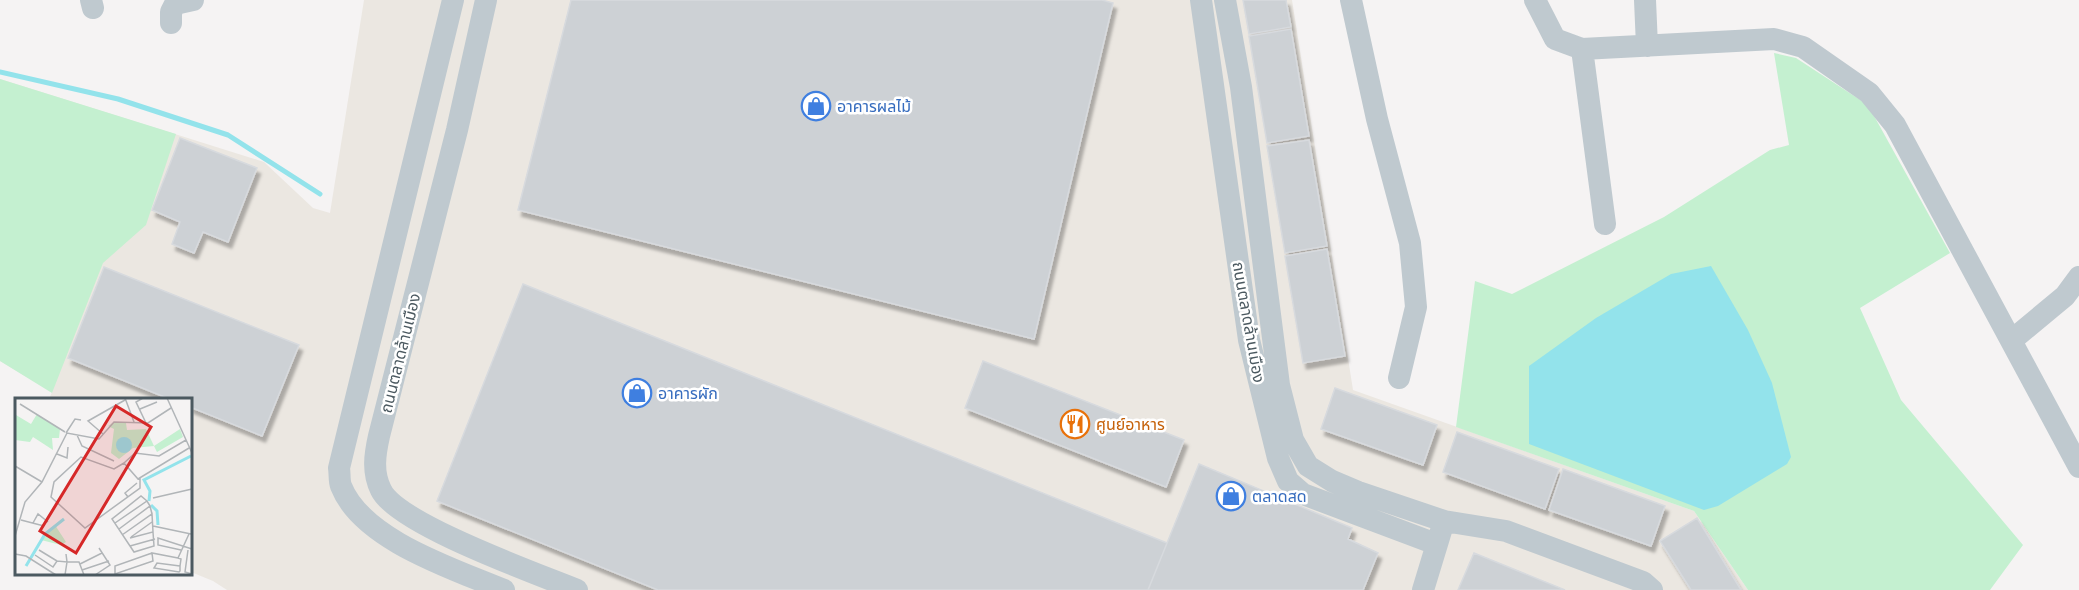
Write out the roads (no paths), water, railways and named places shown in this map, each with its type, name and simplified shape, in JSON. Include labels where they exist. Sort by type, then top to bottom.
[{"type":"street","points":[[171,23],[171,12],[175,4],[193,0]]},
{"type":"street","name":"ถนนตลาดล้านเมือง","points":[[453,0],[339,468],[340,484],[351,504],[369,523],[411,551],[504,590]]},
{"type":"street","name":"ถนนตลาดล้านเมือง","points":[[486,0],[457,130],[379,436],[374,472],[381,492],[399,510],[449,537],[577,590]]},
{"type":"street","name":"ถนนตลาดล้านเมือง","points":[[1202,0],[1249,340],[1278,458],[1288,481],[1303,494],[1436,544]]},
{"type":"street","name":"ถนนตลาดล้านเมือง","points":[[1224,0],[1241,87],[1279,385],[1293,440],[1308,466],[1332,481],[1358,492],[1444,521],[1506,531],[1643,582],[1652,590]]},
{"type":"street","points":[[1351,0],[1377,120],[1410,243],[1416,307],[1399,378]]},
{"type":"street","points":[[1535,0],[1555,39],[1582,49],[1774,39],[1803,47],[1869,93],[1894,125],[2079,467]]},
{"type":"street","points":[[1645,0],[1647,46]]},
{"type":"street","points":[[1582,49],[1605,224]]},
{"type":"street","points":[[401,216],[434,222]]},
{"type":"street","points":[[2012,340],[2066,296],[2079,277]]},
{"type":"street","points":[[349,428],[379,436]]},
{"type":"street","points":[[1423,590],[1444,521]]},
{"type":"water","points":[[1711,266],[1748,330],[1772,383],[1791,457],[1787,464],[1718,506],[1704,510],[1529,444],[1529,366],[1596,318],[1671,274]]},
{"type":"waterway","points":[[0,72],[118,99],[228,135],[320,194]]},
{"type":"place","name":"อาคารผลไม้","points":[[816,106]]},
{"type":"place","name":"อาคารผัก","points":[[637,393]]},
{"type":"place","name":"ศูนย์อาหาร","points":[[1075,424]]},
{"type":"place","name":"ตลาดสด","points":[[1231,496]]}]
